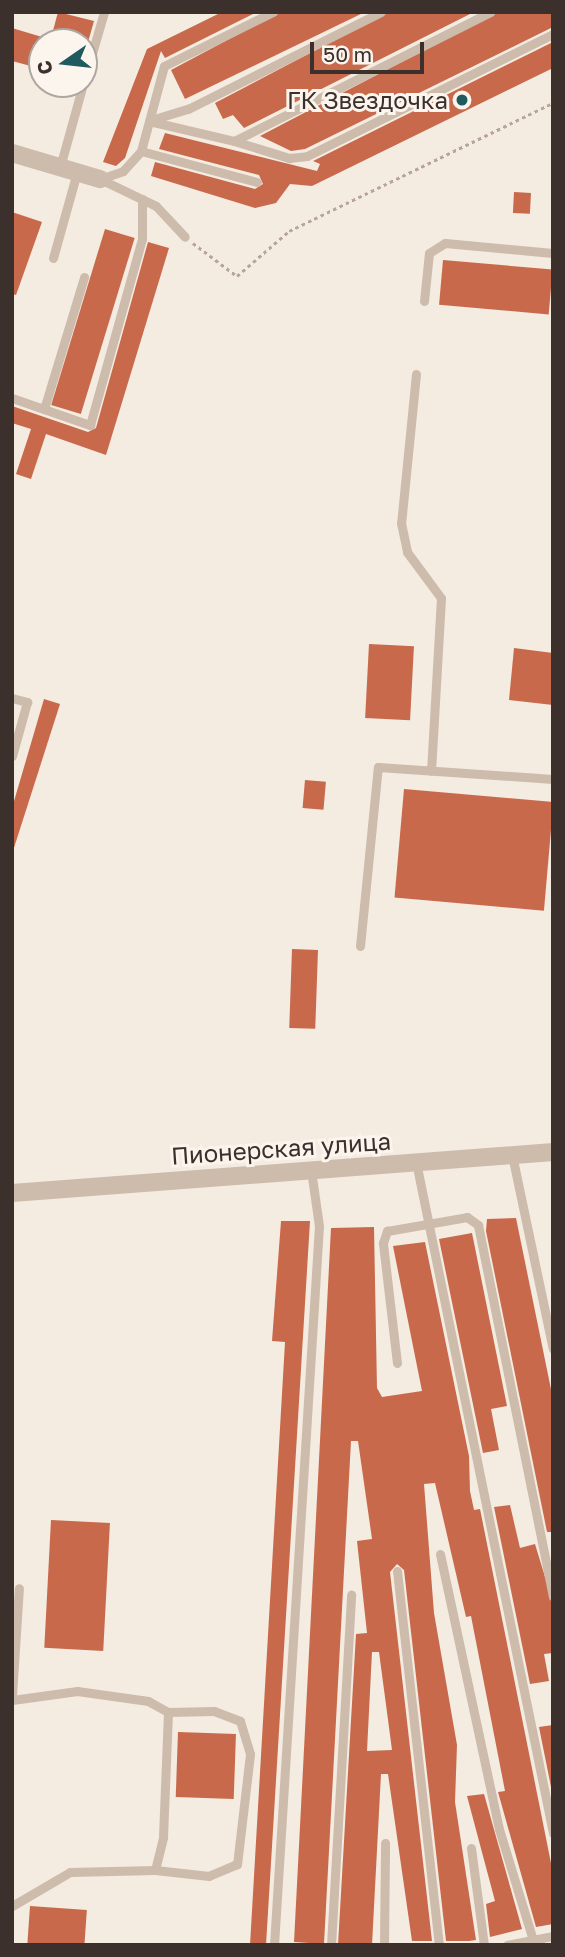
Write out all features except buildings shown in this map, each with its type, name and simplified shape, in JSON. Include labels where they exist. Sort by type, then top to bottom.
[{"type":"street","points":[[12,153],[100,179]]},
{"type":"street","name":"Пионерская улица","points":[[12,1193],[553,1152]]},
{"type":"lane","points":[[98,33],[104,12]]},
{"type":"lane","points":[[100,179],[123,171],[141,151],[164,66],[274,12]]},
{"type":"lane","points":[[149,121],[188,109],[381,12]]},
{"type":"lane","points":[[234,141],[490,12]]},
{"type":"lane","points":[[149,121],[234,141],[289,158],[307,156],[553,34]]},
{"type":"lane","points":[[53,258],[81,98]]},
{"type":"lane","points":[[141,151],[257,182]]},
{"type":"lane","points":[[100,179],[142,199],[185,237]]},
{"type":"lane","points":[[12,398],[90,425],[142,239],[142,199]]},
{"type":"lane","points":[[425,301],[429,253],[445,243],[553,253]]},
{"type":"lane","points":[[44,409],[84,277]]},
{"type":"lane","points":[[416,374],[401,523],[407,552],[442,598],[431,771]]},
{"type":"lane","points":[[12,698],[27,702],[12,756]]},
{"type":"lane","points":[[360,946],[378,767],[553,779]]},
{"type":"lane","points":[[512,1155],[553,1349]]},
{"type":"lane","points":[[416,1162],[553,1833]]},
{"type":"lane","points":[[274,1945],[319,1226],[311,1170]]},
{"type":"lane","points":[[397,1363],[383,1242],[387,1231],[428,1221],[467,1217],[478,1224],[553,1596]]},
{"type":"lane","points":[[440,1553],[499,1829],[533,1940]]},
{"type":"lane","points":[[397,1572],[439,1945]]},
{"type":"lane","points":[[12,1906],[70,1872],[155,1870],[226,1873],[242,1850],[248,1734],[240,1721],[222,1713],[168,1712],[148,1701],[76,1691],[12,1698],[19,1588]]},
{"type":"lane","points":[[331,1945],[351,1595]]},
{"type":"lane","points":[[155,1870],[163,1838],[168,1712]]},
{"type":"lane","points":[[384,1945],[385,1843]]},
{"type":"lane","points":[[471,1848],[484,1945]]},
{"type":"lane","points":[[514,1944],[553,1936]]},
{"type":"path","points":[[185,237],[237,276],[289,231],[553,103]]},
{"type":"place","name":"ГК Звездочка","points":[[462,100]]}]
